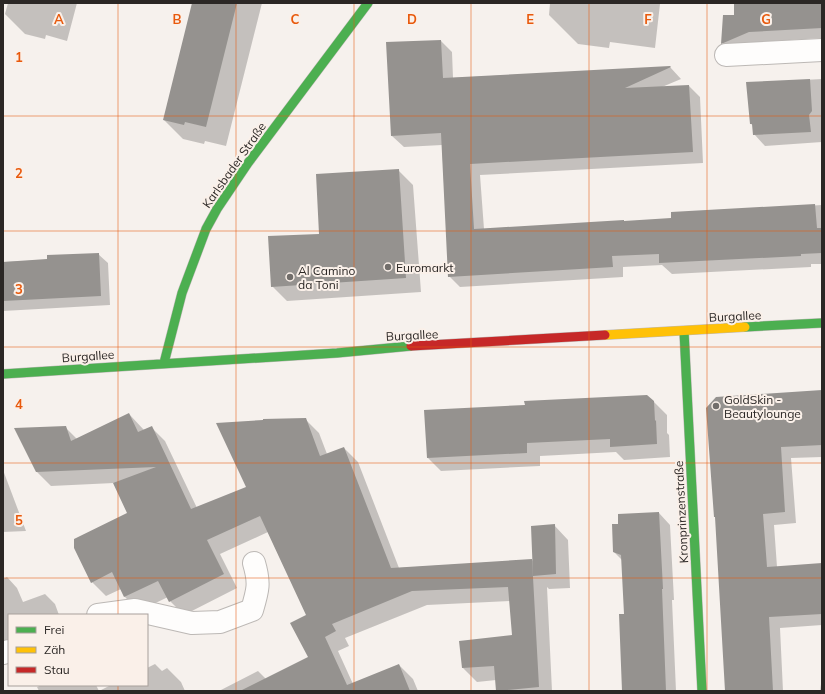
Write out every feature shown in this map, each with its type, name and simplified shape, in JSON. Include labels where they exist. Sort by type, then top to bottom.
[{"type":"street","name":"Karlsbader Straße","points":[[164,363],[182,292],[206,229],[217,209],[248,163],[368,3]]},
{"type":"street","points":[[726,55],[822,50]]},
{"type":"street","name":"Burgallee","points":[[3,374],[400,347],[822,323]]},
{"type":"street","name":"Kronprinzenstraße","points":[[684,331],[702,691]]},
{"type":"street","points":[[105,614],[135,610],[192,623],[220,622],[252,610],[258,591],[258,576],[254,563]]},
{"type":"building","points":[[192,3],[237,3],[206,127],[185,122],[184,125],[163,120]]},
{"type":"building","points":[[734,3],[822,3],[822,28],[749,32],[721,44],[723,15],[734,15]]},
{"type":"building","points":[[441,40],[443,78],[670,66],[671,67],[625,88],[689,85],[693,152],[470,164],[474,229],[671,218],[671,212],[815,204],[817,228],[822,228],[822,253],[801,254],[801,256],[659,263],[659,254],[612,256],[613,267],[448,277],[441,133],[391,136],[386,42]]},
{"type":"building","points":[[810,79],[812,111],[809,115],[811,132],[753,135],[752,124],[750,124],[746,82]]},
{"type":"building","points":[[399,169],[406,278],[271,287],[268,236],[319,234],[316,174]]},
{"type":"building","points":[[99,253],[101,296],[3,301],[3,262],[47,259],[47,255]]},
{"type":"building","points":[[822,390],[822,445],[781,447],[785,512],[763,514],[767,567],[822,563],[822,614],[769,617],[773,691],[725,691],[715,517],[706,408],[716,397]]},
{"type":"building","points":[[647,395],[654,401],[657,444],[610,447],[610,439],[527,443],[527,453],[427,458],[424,410],[525,405],[524,401]]},
{"type":"building","points":[[129,413],[138,432],[152,426],[191,509],[246,487],[216,423],[263,419],[306,418],[320,456],[344,447],[391,568],[532,559],[539,687],[496,691],[494,666],[462,668],[459,641],[512,635],[508,587],[412,591],[332,624],[336,631],[325,637],[347,685],[399,664],[410,691],[240,691],[308,657],[290,623],[306,615],[260,516],[207,540],[224,574],[169,602],[158,581],[124,597],[112,572],[91,583],[74,548],[74,539],[127,513],[113,483],[156,467],[36,472],[14,428],[66,426],[71,441]]},
{"type":"building","points":[[659,512],[666,691],[622,691],[619,614],[624,614],[621,555],[613,552],[612,524],[618,524],[618,514]]},
{"type":"building","points":[[555,524],[556,574],[533,576],[531,526]]},
{"type":"traffic: fast","points":[[164,363],[182,293],[206,229],[217,209],[248,163],[368,3]]},
{"type":"traffic: fast","points":[[745,327],[822,323]]},
{"type":"traffic: fast","points":[[684,331],[702,691]]},
{"type":"traffic: fast","points":[[3,374],[337,353],[411,346]]},
{"type":"traffic: slow","points":[[605,335],[745,327]]},
{"type":"traffic: jam","points":[[411,346],[605,335]]},
{"type":"place","name":"Euromarkt","points":[[388,267]]},
{"type":"place","name":"Al Camino da Toni","points":[[290,277]]},
{"type":"place","name":"GoldSkin - Beautylounge","points":[[716,406]]}]
